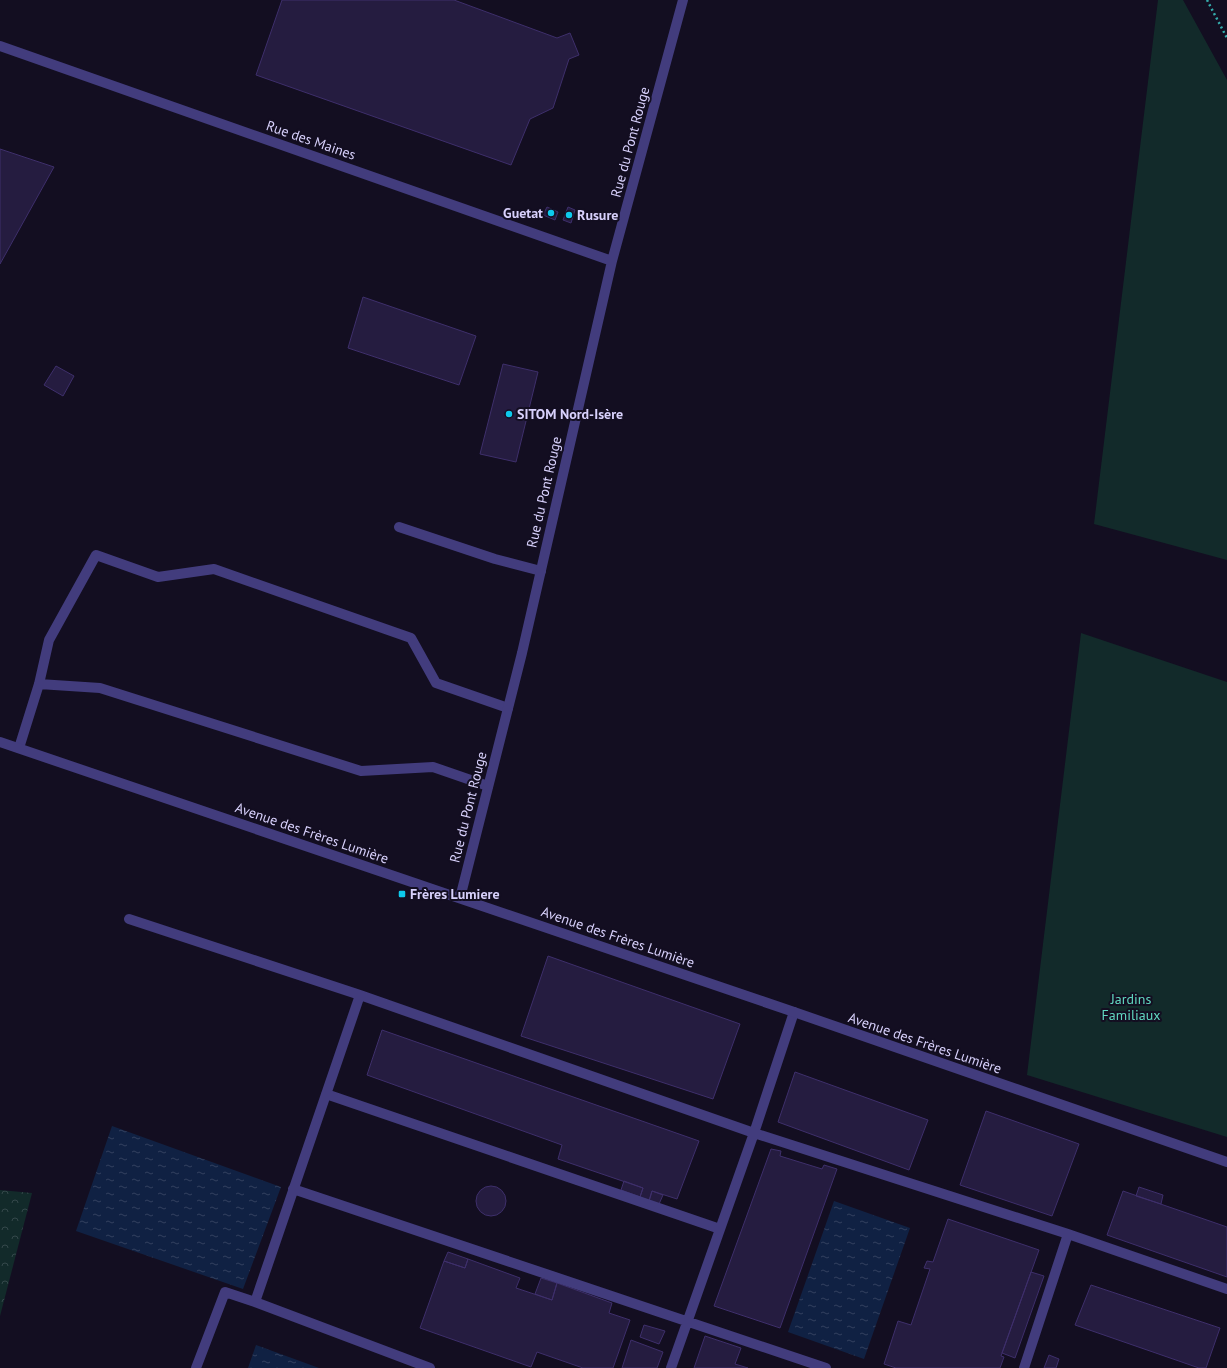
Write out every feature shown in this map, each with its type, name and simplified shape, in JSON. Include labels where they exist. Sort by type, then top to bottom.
[{"type":"street","name":"Rue du Pont Rouge","points":[[460,898],[541,571],[612,261],[683,0]]},
{"type":"street","name":"Rue des Maines","points":[[0,46],[612,261]]},
{"type":"street","points":[[399,527],[495,560],[541,571]]},
{"type":"street","points":[[19,748],[39,684],[49,640],[96,555],[158,577],[214,569],[411,638],[436,683],[508,708]]},
{"type":"street","points":[[39,684],[100,688],[361,771],[433,767],[488,786]]},
{"type":"street","name":"Avenue des Frères Lumière","points":[[0,742],[794,1012],[1227,1162]]},
{"type":"street","points":[[129,919],[360,995],[754,1133],[1068,1234],[1227,1289]]},
{"type":"street","points":[[255,1302],[360,995]]},
{"type":"street","points":[[671,1368],[754,1133],[794,1012]]},
{"type":"street","points":[[326,1094],[720,1228]]},
{"type":"street","points":[[293,1189],[826,1368]]},
{"type":"street","points":[[1024,1368],[1068,1234]]},
{"type":"street","points":[[196,1368],[225,1292],[430,1368]]},
{"type":"path","points":[[1207,0],[1227,38]]},
{"type":"green space","points":[[1158,0],[1183,0],[1227,80],[1227,560],[1094,524]]},
{"type":"green space","name":"Jardins Familiaux","points":[[1081,633],[1227,682],[1227,1137],[1027,1075]]},
{"type":"green space","points":[[0,1190],[32,1193],[0,1316]]},
{"type":"water","points":[[112,1126],[281,1187],[243,1289],[76,1231]]},
{"type":"water","points":[[834,1201],[910,1228],[864,1359],[788,1332]]},
{"type":"water","points":[[256,1345],[319,1368],[248,1368]]},
{"type":"building","points":[[282,0],[454,0],[557,38],[570,33],[579,55],[569,59],[553,108],[530,119],[511,165],[256,75]]},
{"type":"building","points":[[0,149],[54,167],[0,264]]},
{"type":"building","name":"Guetat","points":[[547,207],[558,212],[555,220],[543,215]]},
{"type":"building","name":"Rusure","points":[[568,207],[575,210],[571,223],[563,220]]},
{"type":"building","points":[[363,297],[476,336],[459,385],[348,348]]},
{"type":"building","name":"SITOM Nord-Isère","points":[[503,364],[538,372],[516,462],[480,454]]},
{"type":"building","points":[[56,366],[74,376],[63,396],[44,385]]},
{"type":"building","points":[[548,956],[740,1024],[713,1099],[521,1036]]},
{"type":"building","points":[[382,1030],[699,1141],[677,1199],[652,1191],[649,1201],[640,1197],[643,1188],[558,1159],[562,1145],[367,1075]]},
{"type":"building","points":[[795,1072],[928,1120],[909,1170],[778,1122]]},
{"type":"building","points":[[986,1111],[1079,1144],[1052,1216],[960,1185]]},
{"type":"building","points":[[771,1149],[781,1151],[780,1156],[822,1169],[824,1165],[837,1169],[780,1328],[714,1306]]},
{"type":"building","points":[[624,1181],[643,1188],[640,1197],[621,1190]]},
{"type":"building","points":[[491,1186],[501,1191],[506,1201],[501,1211],[491,1216],[481,1211],[476,1201],[481,1191]]},
{"type":"building","points":[[1139,1187],[1163,1195],[1161,1204],[1136,1196]]},
{"type":"building","points":[[652,1191],[663,1195],[659,1204],[649,1201]]},
{"type":"building","points":[[1123,1191],[1227,1227],[1227,1277],[1107,1235]]},
{"type":"building","points":[[948,1219],[1039,1250],[1001,1356],[1004,1357],[1000,1368],[896,1368],[884,1364],[898,1321],[911,1325],[930,1269],[924,1268],[927,1261],[933,1262]]},
{"type":"building","points":[[448,1252],[468,1259],[465,1268],[444,1261]]},
{"type":"building","points":[[468,1259],[520,1278],[516,1288],[552,1300],[557,1283],[612,1303],[609,1313],[630,1320],[613,1368],[583,1368],[537,1352],[531,1367],[420,1328],[444,1261],[465,1268]]},
{"type":"building","points":[[1031,1272],[1044,1276],[1015,1358],[1002,1353]]},
{"type":"building","points":[[541,1278],[557,1283],[552,1300],[535,1294]]},
{"type":"building","points":[[1091,1285],[1220,1328],[1206,1368],[1199,1368],[1075,1325]]},
{"type":"building","points":[[644,1325],[665,1331],[659,1344],[640,1337]]},
{"type":"building","points":[[705,1336],[741,1348],[735,1364],[748,1368],[694,1368]]},
{"type":"building","points":[[631,1340],[663,1352],[657,1368],[622,1368]]},
{"type":"building","points":[[1049,1355],[1059,1359],[1056,1368],[1044,1368]]},
{"type":"place","name":"Guetat","points":[[551,213]]},
{"type":"place","name":"Rusure","points":[[569,215]]},
{"type":"place","name":"SITOM Nord-Isère","points":[[509,414]]},
{"type":"place","name":"Frères Lumiere","points":[[402,894]]}]
